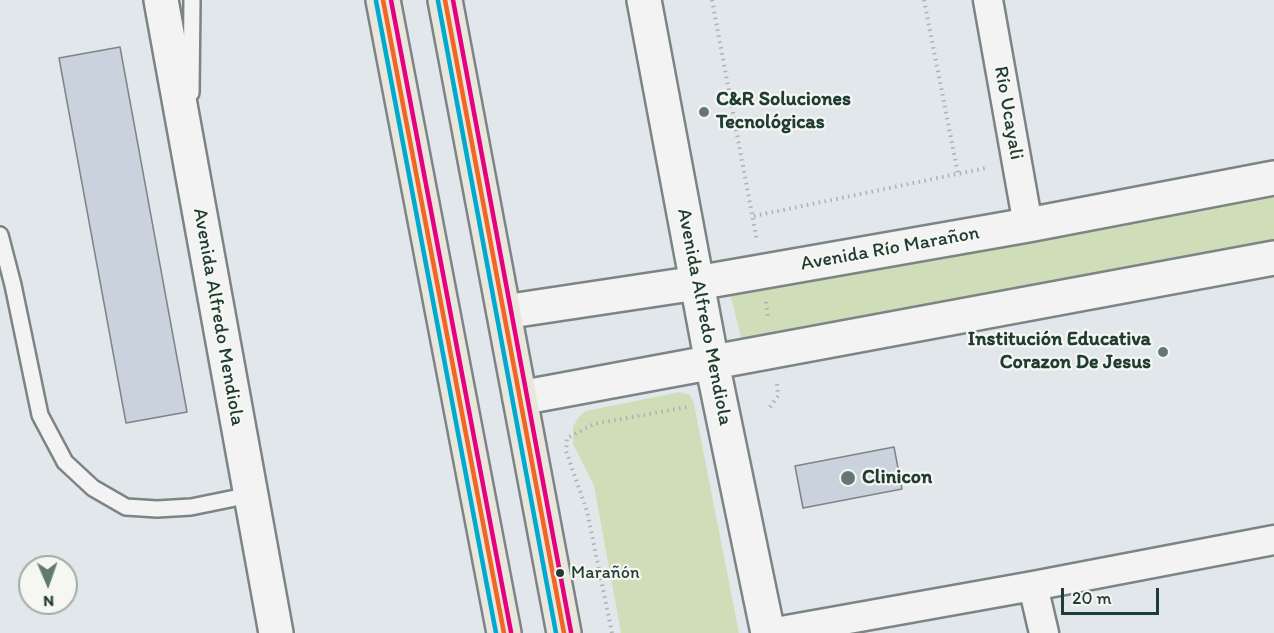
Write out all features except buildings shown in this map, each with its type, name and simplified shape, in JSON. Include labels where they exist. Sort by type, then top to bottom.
[{"type":"highway","points":[[383,0],[504,633]]},
{"type":"highway","points":[[445,0],[564,633]]},
{"type":"street","name":"Avenida Alfredo Mendiola","points":[[161,0],[276,633]]},
{"type":"street","name":"Avenida Alfredo Mendiola","points":[[644,0],[712,363],[769,633]]},
{"type":"street","name":"Río Ucayali","points":[[988,0],[1028,225]]},
{"type":"street","name":"Avenida Río Marañon","points":[[504,312],[697,283],[1028,225],[1274,178]]},
{"type":"street","points":[[520,398],[1274,258]]},
{"type":"street","points":[[769,633],[1274,540]]},
{"type":"street","points":[[1033,586],[1044,633]]},
{"type":"lane","points":[[191,168],[192,0]]},
{"type":"lane","points":[[0,235],[40,415],[64,462],[93,488],[126,507],[158,509],[191,507],[250,495]]},
{"type":"path","points":[[712,0],[759,250]]},
{"type":"path","points":[[924,0],[958,174]]},
{"type":"path","points":[[754,216],[1016,162]]},
{"type":"path","points":[[765,300],[770,330]]},
{"type":"path","points":[[770,407],[778,396],[777,383]]},
{"type":"path","points":[[612,633],[587,511],[566,451],[567,438],[594,424],[691,407]]},
{"type":"green space","points":[[1274,193],[1274,243],[743,345],[730,293]]},
{"type":"green space","points":[[680,392],[690,395],[694,404],[739,633],[621,633],[594,486],[573,444],[573,427],[586,411]]},
{"type":"transit line","points":[[383,0],[504,633]]},
{"type":"transit line","points":[[391,0],[511,632]]},
{"type":"transit line","points":[[445,0],[564,633]]},
{"type":"transit line","points":[[453,0],[571,632]]},
{"type":"transit line","points":[[376,1],[496,633]]},
{"type":"transit line","points":[[438,1],[556,633]]},
{"type":"place","name":"C&R Soluciones Tecnológicas","points":[[704,112]]},
{"type":"place","name":"Institución Educativa Corazon De Jesus","points":[[1163,352]]},
{"type":"place","name":"Clinicon","points":[[848,478]]},
{"type":"place","name":"Marañón","points":[[560,573]]}]
